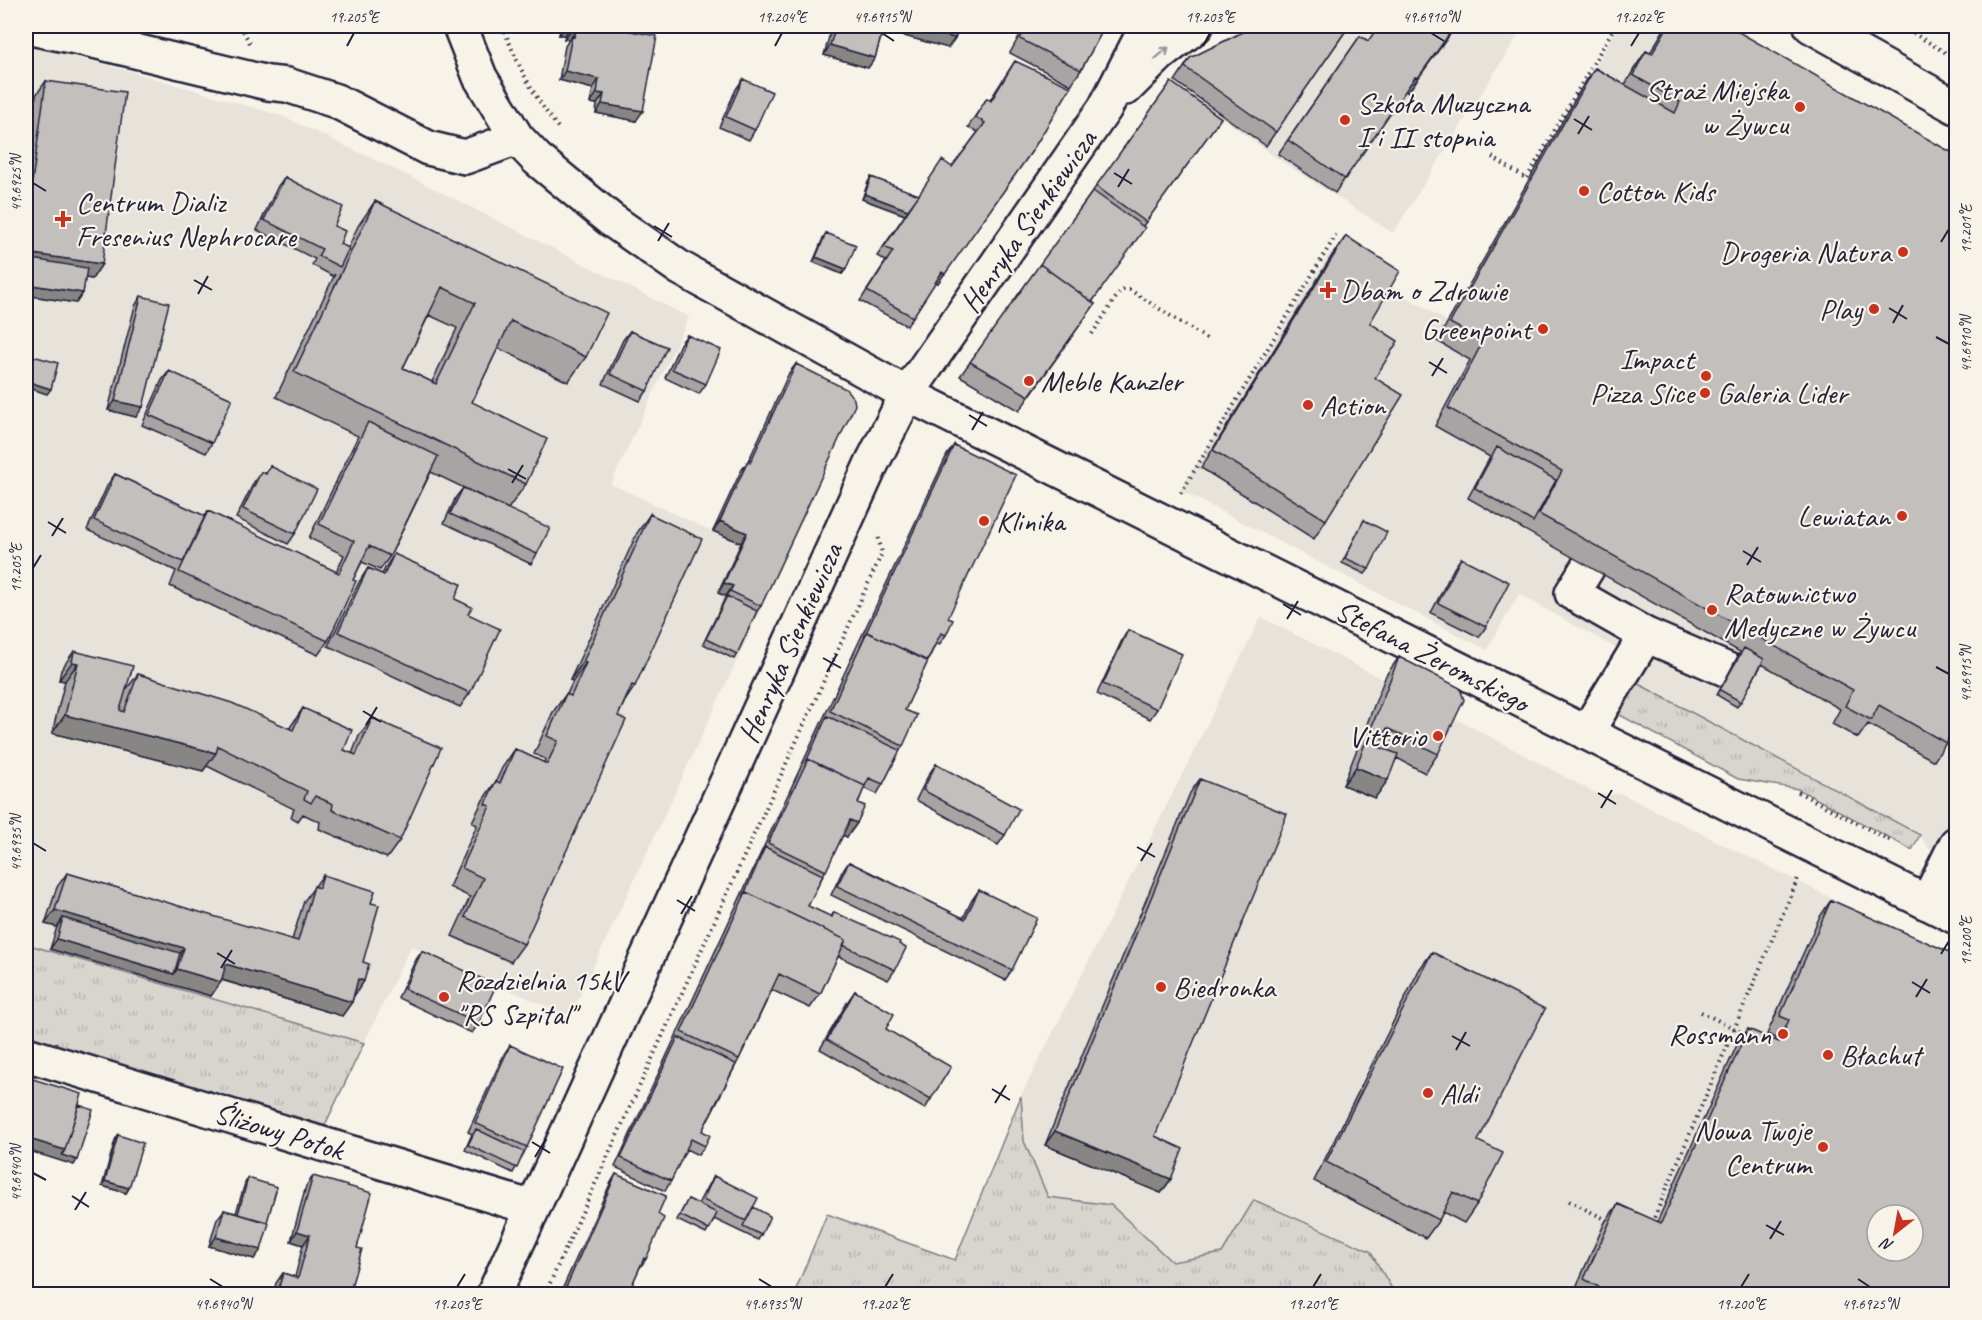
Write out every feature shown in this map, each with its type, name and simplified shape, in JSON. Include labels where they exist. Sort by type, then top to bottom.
[{"type":"street","name":"Stefana Żeromskiego","points":[[460,26],[480,77],[517,138],[537,159],[610,219],[680,268],[907,394],[1956,916]]},
{"type":"street","name":"Henryka Sienkiewicza","points":[[495,1294],[532,1208],[871,465],[907,394],[1106,108],[1147,26]]},
{"type":"street","points":[[1106,108],[1159,55],[1196,26]]},
{"type":"street","points":[[1811,26],[1956,107]]},
{"type":"street","points":[[26,27],[268,83],[287,85],[336,101],[437,151],[465,157],[517,138]]},
{"type":"street","points":[[1588,567],[1572,593],[1646,635],[1730,671]]},
{"type":"street","points":[[1587,733],[1646,635]]},
{"type":"street","points":[[1926,903],[1956,844]]},
{"type":"street","name":"Śliżowy Potok","points":[[26,1054],[532,1208]]},
{"type":"path","points":[[503,26],[512,52],[546,112],[564,136]]},
{"type":"path","points":[[1492,157],[1528,179],[1615,26]]},
{"type":"path","points":[[1914,33],[1956,59]]},
{"type":"path","points":[[1180,494],[1336,235]]},
{"type":"path","points":[[1092,334],[1119,293],[1123,290],[1130,290],[1210,341]]},
{"type":"path","points":[[545,1294],[882,553]]},
{"type":"path","points":[[1798,792],[1891,842]]},
{"type":"path","points":[[1650,1228],[1660,1209],[1802,867]]},
{"type":"path","points":[[1701,1012],[1754,1038]]},
{"type":"path","points":[[1712,1082],[1718,1085]]},
{"type":"path","points":[[1569,1201],[1617,1225]]},
{"type":"shaded area","name":"Szkoła Muzyczna I i II stopnia","points":[[1242,26],[1524,26],[1393,233],[1278,159],[1174,82]]},
{"type":"shaded area","name":"Galeria Lider","points":[[1617,26],[1708,26],[1956,165],[1956,873],[1941,864],[1919,835],[1635,682],[1622,652],[1519,594],[1487,650],[1180,490],[1331,251],[1450,323],[1571,113]]},
{"type":"shaded area","points":[[26,45],[130,71],[282,116],[411,177],[689,317],[611,484],[782,564],[570,1017],[411,946],[364,1043],[26,944],[26,925],[32,893],[26,893]]},
{"type":"shaded area","points":[[1261,617],[1597,794],[1622,794],[1956,960],[1956,1294],[1395,1294],[1370,1251],[1222,1253],[1172,1262],[1111,1205],[1048,1197],[1024,1141],[1021,1096]]},
{"type":"green space","points":[[1635,682],[1920,835],[1912,850],[1798,789],[1738,779],[1618,714]]},
{"type":"green space","points":[[26,944],[364,1043],[324,1127],[26,1044]]},
{"type":"green space","points":[[1021,1096],[1024,1141],[1048,1197],[1111,1205],[1172,1262],[1222,1253],[1254,1200],[1370,1251],[1395,1294],[794,1294],[827,1214],[955,1260]]},
{"type":"building","points":[[571,26],[609,26],[657,36],[643,111],[602,104],[604,94],[597,93],[599,79],[565,71],[572,36],[574,37],[576,31],[571,30]]},
{"type":"building","points":[[836,26],[884,26],[875,58],[830,45]]},
{"type":"building","points":[[909,26],[959,26],[955,38]]},
{"type":"building","points":[[1027,26],[1105,26],[1081,70],[1020,39]]},
{"type":"building","points":[[1253,26],[1349,26],[1276,132],[1185,67],[1190,58]]},
{"type":"building","points":[[1379,26],[1455,26],[1418,78],[1415,77],[1345,179],[1288,140],[1360,36],[1368,41]]},
{"type":"building","name":"Galeria Lider","points":[[1668,26],[1728,26],[1956,155],[1956,724],[1946,743],[1879,705],[1871,720],[1845,706],[1853,690],[1539,514],[1562,471],[1448,408],[1483,341],[1450,323],[1595,68],[1675,113],[1680,102],[1633,75],[1646,51],[1652,54]]},
{"type":"building","points":[[1015,61],[1071,87],[1032,151],[945,274],[942,272],[913,317],[867,291],[893,251],[884,247],[942,160],[952,167],[985,123],[975,117],[987,98],[991,101]]},
{"type":"building","points":[[743,79],[772,92],[755,130],[726,117]]},
{"type":"building","name":"Centrum Dializ Fresenius Nephrocare","points":[[46,81],[125,92],[102,264],[26,253],[26,226]]},
{"type":"building","points":[[1171,82],[1221,118],[1146,222],[1096,186]]},
{"type":"building","points":[[285,177],[343,207],[334,226],[345,231],[340,244],[349,248],[340,267],[318,256],[322,249],[264,220]]},
{"type":"building","points":[[871,177],[919,195],[908,210],[865,194]]},
{"type":"building","points":[[1093,191],[1145,228],[1092,302],[1040,264]]},
{"type":"building","points":[[375,201],[607,313],[586,357],[511,321],[472,402],[547,439],[526,484],[294,372]],"holes":[[[442,287],[475,303],[436,384],[403,368]]]},
{"type":"building","points":[[826,233],[856,245],[846,269],[816,257]]},
{"type":"building","name":"Action","points":[[1346,236],[1400,271],[1370,323],[1398,341],[1375,378],[1403,395],[1326,520],[1213,450]]},
{"type":"building","points":[[26,258],[87,268],[83,293],[26,284]]},
{"type":"building","points":[[1040,264],[1095,304],[1029,396],[970,362]]},
{"type":"building","points":[[141,296],[169,303],[143,407],[115,401]]},
{"type":"building","points":[[630,331],[667,347],[647,391],[610,374]]},
{"type":"building","points":[[687,335],[721,350],[706,384],[672,369]]},
{"type":"building","points":[[26,354],[58,363],[51,389],[26,381]]},
{"type":"building","points":[[796,364],[846,389],[854,399],[855,405],[761,606],[730,591],[733,586],[724,583],[747,533],[720,521]]},
{"type":"building","points":[[169,371],[232,399],[212,443],[149,415]]},
{"type":"building","points":[[368,422],[438,456],[390,556],[369,546],[353,580],[356,581],[328,641],[179,572],[208,511],[339,573],[354,541],[319,524]]},
{"type":"building","points":[[954,445],[1016,475],[948,618],[953,620],[946,635],[941,633],[927,661],[867,632],[864,637]]},
{"type":"building","points":[[1497,447],[1556,480],[1533,522],[1475,488]]},
{"type":"building","points":[[270,466],[317,489],[295,534],[243,509],[261,472],[266,474]]},
{"type":"building","points":[[115,474],[205,516],[183,562],[94,520]]},
{"type":"building","points":[[463,488],[550,528],[537,554],[450,514]]},
{"type":"building","points":[[650,514],[702,539],[635,686],[632,685],[618,716],[626,720],[524,944],[465,917],[483,878],[462,868],[490,806],[485,804],[496,781],[500,783],[515,749],[547,764],[558,741],[547,736],[566,694],[571,696],[586,663],[583,662]]},
{"type":"building","points":[[1364,520],[1387,532],[1369,569],[1345,558]]},
{"type":"building","points":[[394,554],[461,584],[455,599],[472,607],[468,614],[500,629],[470,693],[338,632],[368,568],[384,575]]},
{"type":"building","points":[[1461,558],[1509,582],[1486,627],[1438,603]]},
{"type":"building","points":[[727,596],[757,611],[737,654],[706,639]]},
{"type":"building","points":[[1128,630],[1182,654],[1157,709],[1103,684]]},
{"type":"building","points":[[867,632],[928,661],[905,710],[917,715],[903,746],[830,711]]},
{"type":"building","points":[[1744,648],[1764,659],[1741,702],[1720,690]]},
{"type":"building","points":[[74,651],[133,666],[120,710],[124,712],[138,674],[232,703],[293,730],[303,708],[352,730],[344,750],[356,755],[372,718],[441,748],[400,840],[332,810],[333,804],[315,796],[311,803],[304,799],[307,791],[218,746],[216,753],[65,715],[78,663],[72,662]]},
{"type":"building","points":[[1399,657],[1460,688],[1464,700],[1438,754],[1387,728],[1379,747],[1398,754],[1388,780],[1356,767]]},
{"type":"building","points":[[827,716],[900,750],[883,784],[869,778],[865,786],[808,759],[805,764]]},
{"type":"building","points":[[808,759],[865,786],[858,803],[865,806],[857,823],[850,820],[826,871],[768,843]]},
{"type":"building","points":[[936,764],[1019,809],[1005,835],[923,790]]},
{"type":"building","name":"Biedronka","points":[[1200,779],[1287,814],[1155,1136],[1183,1149],[1171,1179],[1055,1131]]},
{"type":"building","points":[[765,847],[823,875],[808,906],[832,917],[834,912],[900,942],[899,944],[906,948],[895,970],[843,945],[846,940],[746,892],[743,897]]},
{"type":"building","points":[[849,862],[965,919],[979,890],[1037,918],[1012,970],[837,886]]},
{"type":"building","points":[[67,873],[298,941],[314,886],[319,888],[323,875],[375,891],[371,903],[379,905],[363,962],[369,964],[364,981],[358,979],[352,1002],[226,964],[221,982],[177,969],[184,948],[55,910]]},
{"type":"building","points":[[746,892],[846,940],[820,994],[779,974],[739,1059],[681,1032]]},
{"type":"building","name":"Nowa Twoje Centrum","points":[[1831,900],[1949,952],[1950,950],[1956,953],[1956,1294],[1611,1294],[1584,1279],[1618,1204],[1661,1223],[1748,1029],[1779,1042],[1789,1020],[1780,1016]]},
{"type":"building","points":[[63,918],[180,953],[174,974],[57,939]]},
{"type":"building","name":"Rozdzielnia 15kV \"RS Szpital\"","points":[[422,951],[496,985],[479,1023],[404,989]]},
{"type":"building","name":"Aldi","points":[[1432,952],[1545,1009],[1478,1141],[1503,1153],[1477,1204],[1453,1192],[1439,1220],[1326,1162]]},
{"type":"building","points":[[855,991],[894,1014],[886,1029],[951,1067],[931,1099],[827,1040]]},
{"type":"building","points":[[678,1037],[736,1064],[702,1131],[710,1135],[705,1146],[691,1139],[671,1181],[621,1158]]},
{"type":"building","points":[[510,1045],[563,1069],[527,1147],[475,1123]]},
{"type":"building","points":[[26,1077],[82,1094],[65,1150],[26,1138]]},
{"type":"building","points":[[79,1105],[93,1110],[77,1160],[62,1155]]},
{"type":"building","points":[[476,1129],[524,1152],[517,1168],[468,1145]]},
{"type":"building","points":[[118,1135],[143,1143],[129,1188],[105,1181]]},
{"type":"building","points":[[616,1174],[666,1196],[658,1214],[664,1218],[631,1287],[639,1290],[637,1294],[563,1294]]},
{"type":"building","points":[[313,1176],[372,1193],[357,1248],[362,1249],[349,1294],[333,1294],[315,1289],[313,1294],[277,1294],[283,1273],[298,1278],[310,1235],[297,1231]]},
{"type":"building","points":[[714,1176],[758,1198],[746,1221],[703,1200]]},
{"type":"building","points":[[248,1178],[277,1187],[267,1222],[238,1214]]},
{"type":"building","points":[[688,1199],[717,1213],[709,1230],[680,1215]]},
{"type":"building","points":[[753,1207],[770,1216],[761,1235],[743,1226]]},
{"type":"building","points":[[224,1210],[269,1223],[261,1250],[216,1237]]},
{"type":"place","name":"Straż Miejska w Żywcu","points":[[1800,107]]},
{"type":"place","name":"Szkoła Muzyczna I i II stopnia","points":[[1345,120]]},
{"type":"place","name":"Cotton Kids","points":[[1584,191]]},
{"type":"place","name":"Centrum Dializ Fresenius Nephrocare","points":[[63,219]]},
{"type":"place","name":"Drogeria Natura","points":[[1903,252]]},
{"type":"place","name":"Dbam o Zdrowie","points":[[1328,290]]},
{"type":"place","name":"Play","points":[[1874,309]]},
{"type":"place","name":"Greenpoint","points":[[1543,329]]},
{"type":"place","name":"Impact Pizza Slice","points":[[1706,376]]},
{"type":"place","name":"Meble Kanzler","points":[[1029,381]]},
{"type":"place","name":"Galeria Lider","points":[[1705,393]]},
{"type":"place","name":"Action","points":[[1308,405]]},
{"type":"place","name":"Lewiatan","points":[[1902,516]]},
{"type":"place","name":"Klinika","points":[[984,521]]},
{"type":"place","name":"Ratownictwo Medyczne w Żywcu","points":[[1712,610]]},
{"type":"place","name":"Vittorio","points":[[1438,736]]},
{"type":"place","name":"Biedronka","points":[[1161,987]]},
{"type":"place","name":"Rozdzielnia 15kV \"RS Szpital\"","points":[[444,997]]},
{"type":"place","name":"Rossmann","points":[[1783,1034]]},
{"type":"place","name":"Błachut","points":[[1828,1055]]},
{"type":"place","name":"Aldi","points":[[1428,1093]]},
{"type":"place","name":"Nowa Twoje Centrum","points":[[1823,1147]]}]
